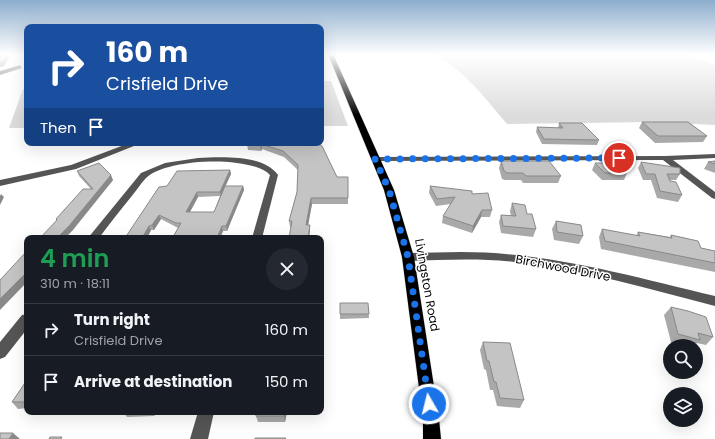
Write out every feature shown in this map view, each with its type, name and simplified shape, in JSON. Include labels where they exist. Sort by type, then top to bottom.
[{"type":"main road","name":"Livingston Road","points":[[339,74],[389,190],[408,257],[431,419],[432,439]]},
{"type":"street","points":[[0,183],[73,167],[130,146]]},
{"type":"street","points":[[375,159],[665,158],[715,156]]},
{"type":"street","points":[[665,158],[715,196]]},
{"type":"street","points":[[95,235],[144,175],[162,166],[177,163],[245,161],[261,164],[270,169],[274,175],[258,235]]},
{"type":"street","name":"Birchwood Drive","points":[[408,257],[466,256],[515,258],[571,267],[715,301]]},
{"type":"street","points":[[0,353],[24,323]]},
{"type":"street","points":[[199,439],[205,415]]},
{"type":"shaded area","points":[[462,74],[715,74],[715,125],[652,122],[507,124],[482,94]]},
{"type":"shaded area","points":[[324,81],[331,81],[348,126],[324,126]]},
{"type":"shaded area","points":[[23,89],[24,89],[24,128],[9,128]]},
{"type":"building","points":[[642,122],[688,122],[707,136],[658,136]]},
{"type":"building","points":[[559,123],[582,123],[599,140],[544,139],[537,127],[563,128]]},
{"type":"building","points":[[267,146],[322,146],[337,177],[348,177],[348,198],[311,198],[306,225],[310,225],[308,235],[290,235],[292,221],[289,221],[297,192],[298,165],[283,151]]},
{"type":"building","points":[[501,161],[549,161],[561,176],[526,176],[523,173],[507,173],[504,171]]},
{"type":"building","points":[[715,161],[715,164],[708,162]]},
{"type":"building","points":[[641,162],[680,168],[680,174],[667,174],[670,181],[676,182],[682,195],[660,191],[655,174],[646,174]]},
{"type":"building","points":[[99,163],[111,175],[60,235],[43,235],[83,189],[93,189],[77,171]]},
{"type":"building","points":[[595,163],[617,163],[627,173],[605,173]]},
{"type":"building","points":[[230,170],[220,192],[197,192],[186,212],[214,212],[225,186],[243,186],[226,226],[222,226],[218,235],[174,235],[181,223],[176,223],[159,215],[152,225],[149,226],[144,235],[127,235],[159,187],[167,186],[177,171]]},
{"type":"building","points":[[430,186],[472,191],[472,194],[488,193],[492,210],[482,210],[473,226],[443,216],[455,197],[437,199]]},
{"type":"building","points":[[512,203],[525,205],[527,214],[532,214],[536,229],[503,226],[501,215],[516,216]]},
{"type":"building","points":[[556,221],[581,225],[583,236],[557,232]]},
{"type":"building","points":[[602,229],[640,236],[638,232],[672,238],[671,235],[698,241],[701,248],[715,251],[715,263],[605,241]]},
{"type":"building","points":[[24,254],[24,275],[0,299],[0,280]]},
{"type":"building","points":[[340,303],[368,303],[369,314],[340,314]]},
{"type":"building","points":[[671,307],[706,317],[713,337],[698,333],[700,339],[696,339],[678,334]]},
{"type":"building","points":[[483,342],[510,343],[524,400],[500,398],[489,361],[487,361]]},
{"type":"building","points":[[24,384],[24,402],[12,402]]},
{"type":"building","points":[[256,415],[284,415],[284,416]]},
{"type":"building","points":[[0,433],[13,433],[9,439],[0,439]]},
{"type":"building","points":[[50,437],[62,437],[61,439],[49,439]]},
{"type":"building","points":[[255,438],[286,438],[255,439]]},
{"type":"route","points":[[429,404],[408,257],[389,190],[375,159],[619,158]]}]
